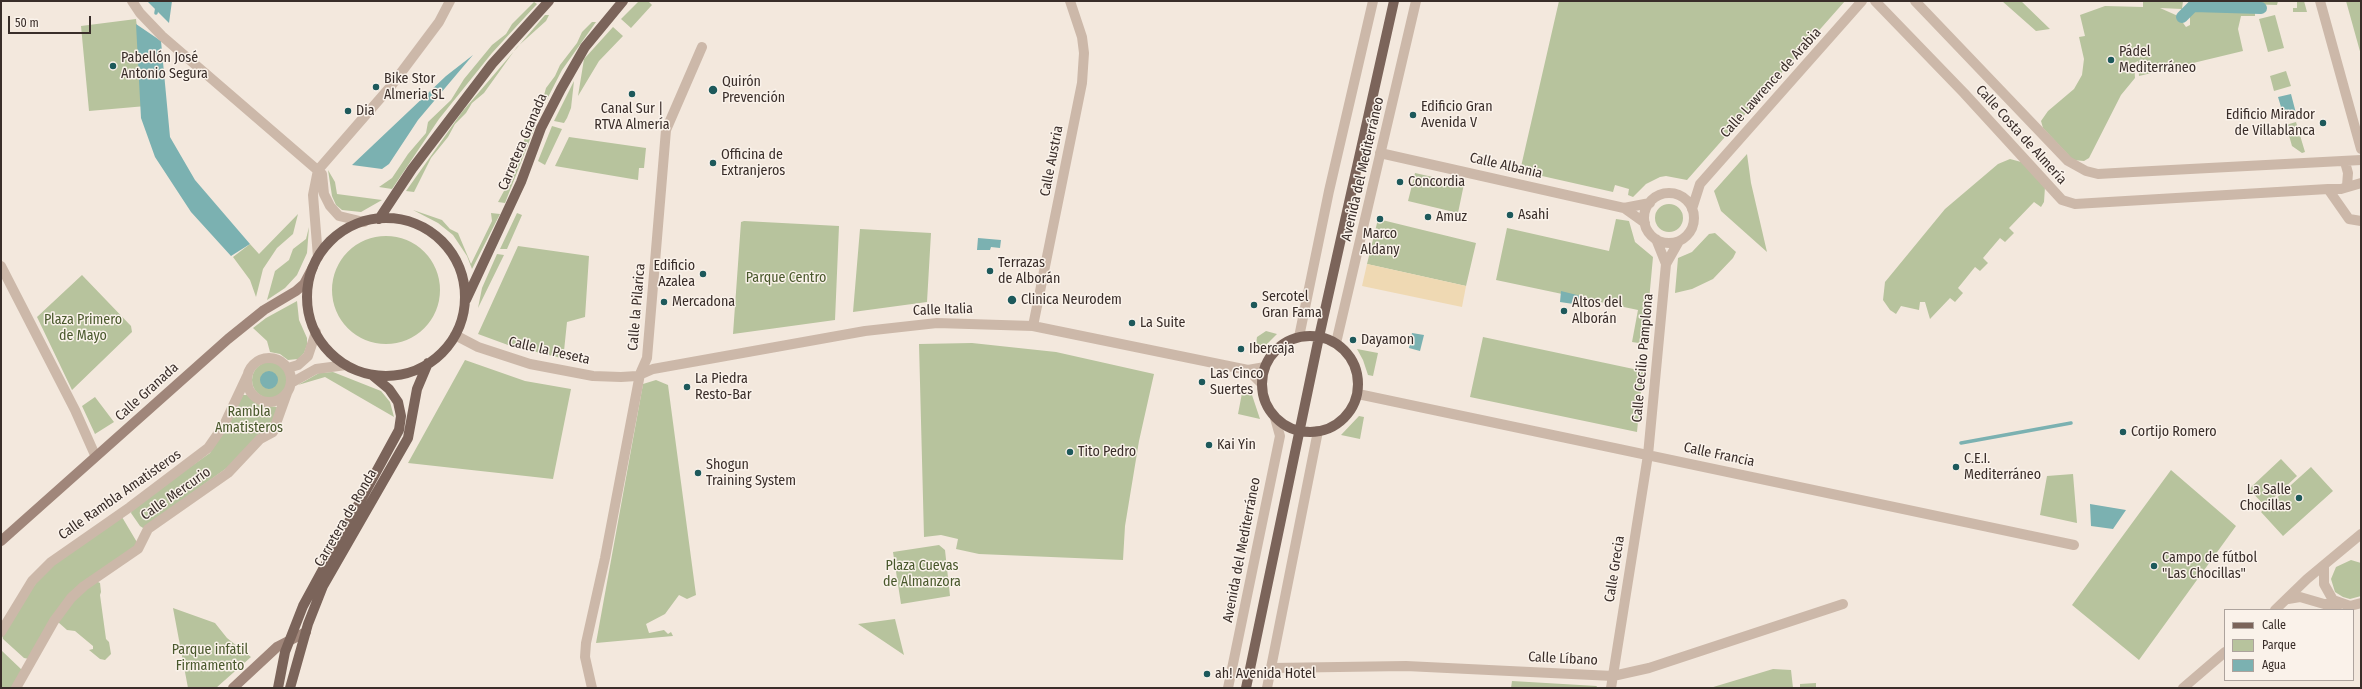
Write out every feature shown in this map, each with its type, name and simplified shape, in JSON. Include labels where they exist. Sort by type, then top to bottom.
[{"type":"main road","points":[[379,219],[412,170],[492,64],[549,1]]},
{"type":"main road","name":"Carretera Granada","points":[[464,304],[521,182],[541,128],[561,89],[585,47],[623,1]]},
{"type":"main road","name":"Avenida del Mediterráneo","points":[[1246,688],[1319,337],[1394,1]]},
{"type":"main road","points":[[379,219],[408,221],[438,238],[447,247],[459,267],[465,290],[464,304],[455,335],[441,354],[428,363],[400,374],[370,374],[346,364],[326,347],[316,332],[308,304],[309,281],[318,257],[340,233],[364,222],[379,219]]},
{"type":"main road","name":"Calle Granada","points":[[1,541],[95,455],[256,316],[296,291],[304,284],[313,267]]},
{"type":"main road","name":"Avenida del Mediterráneo","points":[[1299,337],[1319,337],[1336,343],[1350,358],[1356,369],[1358,394],[1351,410],[1341,422],[1327,430],[1299,431],[1287,427],[1275,418],[1265,402],[1261,383],[1265,367],[1273,353],[1286,342],[1299,337]]},
{"type":"main road","name":"Carretera de Ronda","points":[[290,688],[306,632],[323,586],[408,438],[417,389],[428,363]]},
{"type":"main road","name":"Carretera de Ronda","points":[[278,688],[282,664],[302,606],[399,430],[401,416],[398,402],[389,388],[370,374]]},
{"type":"main road","points":[[232,688],[277,647],[306,632]]},
{"type":"street","points":[[132,1],[146,19],[167,40],[322,174],[324,194],[330,206],[339,216],[364,222]]},
{"type":"street","points":[[318,257],[313,195],[318,170],[391,86],[439,22],[450,1]]},
{"type":"street","name":"Calle Austria","points":[[1032,326],[1082,83],[1084,53],[1082,37],[1070,1]]},
{"type":"street","name":"Avenida del Mediterráneo","points":[[1299,337],[1329,192],[1373,1]]},
{"type":"street","name":"Avenida del Mediterráneo","points":[[1336,343],[1416,1]]},
{"type":"street","name":"Calle Lawrence de Arabia","points":[[1678,195],[1700,184],[1862,1]]},
{"type":"street","name":"Calle Costa de Almería","points":[[1875,1],[1964,92],[2058,196],[2067,202],[2075,204],[2328,190],[2361,183]]},
{"type":"street","name":"Calle Costa de Almería","points":[[1915,1],[2068,161],[2086,171],[2098,174],[2361,160]]},
{"type":"street","points":[[2320,1],[2361,149]]},
{"type":"street","name":"Calle la Pilarica","points":[[592,688],[585,657],[586,643],[605,558],[640,374],[648,358],[666,130],[702,47]]},
{"type":"street","name":"Calle Albania","points":[[1380,152],[1624,208],[1645,223]]},
{"type":"street","points":[[2345,162],[2348,172],[2347,186]]},
{"type":"street","name":"Calle Lawrence de Arabia","points":[[1692,209],[1700,184]]},
{"type":"street","points":[[2328,190],[2349,219],[2361,221]]},
{"type":"street","points":[[1660,195],[1678,195],[1687,201],[1692,209],[1694,218],[1692,229],[1679,241],[1667,243],[1656,239],[1647,230],[1645,223],[1645,212],[1650,203],[1660,195]]},
{"type":"street","name":"Calle Albania","points":[[1624,208],[1650,203]]},
{"type":"street","name":"Calle Cecilio Pamplona","points":[[1656,239],[1666,264]]},
{"type":"street","name":"Calle Cecilio Pamplona","points":[[1648,455],[1666,264],[1679,241]]},
{"type":"street","points":[[1,266],[75,410],[95,455]]},
{"type":"street","name":"Calle Italia","points":[[640,374],[652,369],[888,328],[960,322],[1032,326],[1248,370],[1265,367]]},
{"type":"street","points":[[288,368],[298,365],[308,356],[316,332]]},
{"type":"street","name":"Calle la Peseta","points":[[455,335],[464,341],[499,354],[564,372],[621,377],[640,374]]},
{"type":"street","points":[[289,388],[288,368],[278,359],[265,358],[254,364],[248,376],[247,382],[253,394],[264,401],[277,401],[289,388],[316,368],[346,364]]},
{"type":"street","points":[[1248,370],[1261,383]]},
{"type":"street","name":"Calle Rambla Amatisteros","points":[[1,632],[32,581],[51,562],[130,507],[208,448],[224,424],[248,376]]},
{"type":"street","name":"Calle Mercurio","points":[[16,688],[54,621],[72,598],[84,586],[138,549],[148,529],[228,473],[260,439],[273,432],[289,388]]},
{"type":"street","name":"Calle Francia","points":[[1358,394],[2074,545]]},
{"type":"street","name":"Avenida del Mediterráneo","points":[[1228,688],[1280,436],[1275,418]]},
{"type":"street","points":[[1267,688],[1318,431]]},
{"type":"street","name":"Calle Grecia","points":[[1611,688],[1648,455]]},
{"type":"street","points":[[2276,609],[2324,565],[2359,541]]},
{"type":"street","points":[[2324,565],[2324,584],[2326,591],[2333,600],[2341,604]]},
{"type":"street","points":[[2288,599],[2300,597],[2324,604],[2354,606],[2361,603]]},
{"type":"street","name":"Calle Líbano","points":[[1271,668],[1406,666],[1613,676],[1650,668],[1843,604]]},
{"type":"street","points":[[2183,688],[2224,653]]},
{"type":"green space","points":[[639,1],[648,1],[652,5],[631,28],[621,19]]},
{"type":"green space","points":[[1559,1],[1845,1],[1687,180],[1666,176],[1660,177],[1646,184],[1633,197],[1628,195],[1629,189],[1615,185],[1613,192],[1520,171]]},
{"type":"green space","points":[[2002,1],[2021,1],[2050,29],[2036,31]]},
{"type":"green space","points":[[2143,1],[2183,1],[2182,9],[2160,8],[2178,16],[2186,27],[2190,25],[2190,13],[2194,9],[2255,11],[2255,16],[2241,16],[2238,29],[2243,51],[2139,76],[2138,61],[2134,63],[2135,78],[2121,95],[2089,158],[2084,161],[2073,160],[2043,128],[2041,121],[2048,111],[2074,89],[2082,75],[2084,59],[2079,37],[2085,36],[2080,15],[2105,6],[2143,7]]},
{"type":"green space","points":[[2210,1],[2278,1],[2277,5],[2210,3]]},
{"type":"green space","points":[[2297,1],[2304,1],[2307,12],[2293,12],[2293,8],[2297,8]]},
{"type":"green space","points":[[2346,1],[2361,1],[2361,55]]},
{"type":"green space","points":[[534,2],[537,4],[492,53],[439,119],[392,189],[379,187],[392,178],[408,154],[426,133],[428,122],[451,100],[464,79],[492,45],[506,34],[512,24]]},
{"type":"green space","points":[[545,15],[549,15],[546,21],[520,45]]},
{"type":"green space","points":[[2275,15],[2284,48],[2268,52],[2259,19]]},
{"type":"green space","name":"Pabellón José Antonio Segura","points":[[136,19],[146,106],[89,111],[81,26]]},
{"type":"green space","points":[[592,22],[596,22],[562,70],[542,109],[505,203],[498,202],[517,167],[518,156],[531,122],[540,110],[546,88],[555,76],[560,65],[577,43],[582,32]]},
{"type":"green space","points":[[613,27],[623,36],[599,61],[578,96],[584,59]]},
{"type":"green space","points":[[514,51],[484,93],[472,103],[466,113],[455,124],[448,137],[431,158],[414,192],[406,191],[462,112]]},
{"type":"green space","points":[[2286,71],[2291,86],[2274,91],[2270,76]]},
{"type":"green space","points":[[574,81],[571,108],[567,118],[564,123],[554,121]]},
{"type":"green space","points":[[2296,122],[2305,152],[2302,153],[2292,146],[2286,125]]},
{"type":"green space","points":[[552,126],[562,129],[545,165],[538,161]]},
{"type":"green space","points":[[569,137],[646,148],[644,168],[639,168],[638,180],[555,166]]},
{"type":"green space","points":[[1747,154],[1751,183],[1767,252],[1721,211],[1714,191]]},
{"type":"green space","points":[[2010,159],[2025,163],[2045,187],[2044,202],[2041,207],[2034,202],[2009,228],[2014,233],[2005,242],[2000,238],[1983,258],[1988,263],[1980,271],[1975,267],[1958,288],[1963,293],[1955,302],[1950,298],[1930,319],[1925,302],[1920,302],[1919,310],[1901,306],[1896,314],[1890,310],[1883,300],[1885,282],[1945,209],[1998,164]]},
{"type":"green space","points":[[328,170],[335,182],[337,194],[382,200],[361,212],[342,210],[336,205],[332,196]]},
{"type":"green space","points":[[1415,173],[1464,184],[1458,213],[1408,201]]},
{"type":"green space","points":[[1669,204],[1675,205],[1679,208],[1682,212],[1682,224],[1679,228],[1675,231],[1669,232],[1663,231],[1659,228],[1656,224],[1655,218],[1656,212],[1659,208],[1663,205]]},
{"type":"green space","points":[[413,210],[442,220],[450,229],[458,233],[471,264],[492,221],[491,213],[500,214],[472,269],[467,256],[453,235],[438,223]]},
{"type":"green space","points":[[517,213],[522,215],[507,249],[500,249]]},
{"type":"green space","points":[[298,214],[293,234],[277,248],[263,269],[256,297],[250,280],[233,257],[250,244],[259,254]]},
{"type":"green space","points":[[1378,219],[1476,243],[1466,286],[1367,264]]},
{"type":"green space","points":[[1616,219],[1629,221],[1635,242],[1653,257],[1645,344],[1632,342],[1638,310],[1496,280],[1507,228],[1609,251]]},
{"type":"green space","name":"Parque Centro","points":[[741,222],[839,226],[835,320],[733,334]]},
{"type":"green space","points":[[309,227],[307,253],[297,275],[285,288],[267,300],[275,271],[289,260],[293,249],[306,239]]},
{"type":"green space","points":[[860,229],[931,233],[927,302],[853,312]]},
{"type":"green space","points":[[1715,233],[1736,252],[1733,258],[1713,279],[1692,289],[1675,293],[1678,258],[1692,252],[1709,234]]},
{"type":"green space","points":[[386,236],[407,240],[424,252],[436,269],[440,290],[436,311],[424,328],[407,340],[386,344],[365,340],[348,328],[336,311],[332,290],[336,269],[348,252],[365,240]]},
{"type":"green space","points":[[518,246],[589,256],[585,317],[567,322],[564,351],[562,351],[561,358],[508,345],[478,334]]},
{"type":"green space","points":[[497,254],[504,255],[478,308],[482,288]]},
{"type":"green space","name":"Plaza Primero de Mayo","points":[[82,275],[131,326],[132,332],[72,390],[37,317]]},
{"type":"green space","points":[[297,301],[299,320],[307,338],[307,345],[304,353],[298,359],[288,360],[280,354],[270,352],[267,341],[253,328],[266,318]]},
{"type":"green space","points":[[1266,331],[1277,334],[1259,352],[1255,351],[1257,337]]},
{"type":"green space","points":[[1483,337],[1643,371],[1637,432],[1470,397]]},
{"type":"green space","points":[[972,343],[1056,352],[1154,374],[1139,441],[1125,526],[1123,560],[979,554],[956,549],[958,539],[941,535],[924,537],[919,344]]},
{"type":"green space","points":[[1357,349],[1378,353],[1373,376],[1368,375],[1363,360]]},
{"type":"green space","points":[[465,360],[525,381],[571,389],[553,479],[408,463]]},
{"type":"green space","points":[[270,362],[280,365],[285,370],[288,380],[285,390],[280,395],[270,398],[260,395],[255,390],[252,380],[255,370],[260,365]]},
{"type":"green space","points":[[333,372],[381,391],[390,402],[394,417],[325,377],[298,385],[319,373]]},
{"type":"green space","points":[[656,380],[668,385],[696,595],[687,599],[679,595],[665,614],[646,624],[649,633],[664,630],[668,634],[671,632],[673,636],[596,643],[643,384]]},
{"type":"green space","points":[[1242,393],[1252,395],[1260,419],[1238,414]]},
{"type":"green space","name":"Rambla Amatisteros","points":[[243,395],[247,395],[260,405],[277,407],[272,429],[238,460],[143,528],[140,526],[131,513],[133,507],[210,453]]},
{"type":"green space","points":[[95,397],[114,422],[95,434],[82,406]]},
{"type":"green space","points":[[1359,416],[1364,417],[1360,439],[1341,435]]},
{"type":"green space","points":[[2281,459],[2297,476],[2265,506],[2249,489]]},
{"type":"green space","points":[[2311,467],[2333,491],[2283,536],[2261,512]]},
{"type":"green space","name":"Campo de fútbol \"Las Chocillas\"","points":[[2171,470],[2236,526],[2139,660],[2072,605]]},
{"type":"green space","points":[[2073,474],[2077,523],[2040,515],[2047,476]]},
{"type":"green space","points":[[122,517],[138,544],[83,583],[29,659],[24,658],[3,639],[2,634],[44,571]]},
{"type":"green space","name":"Plaza Cuevas de Almanzora","points":[[939,545],[945,550],[950,596],[901,604],[893,552]]},
{"type":"green space","points":[[2351,560],[2361,563],[2361,596],[2350,599],[2335,592],[2331,579],[2336,567]]},
{"type":"green space","points":[[96,581],[100,583],[100,595],[106,639],[109,642],[111,654],[105,660],[100,659],[89,650],[93,649],[93,646],[75,631],[67,630],[58,622],[65,609]]},
{"type":"green space","name":"Parque infatil Firmamento","points":[[173,608],[215,623],[227,638],[251,657],[216,688],[188,688]]},
{"type":"green space","points":[[895,619],[904,655],[858,624]]},
{"type":"green space","points":[[1,650],[22,670],[14,688],[1,688]]},
{"type":"green space","points":[[1773,669],[1791,670],[1793,688],[1710,688]]},
{"type":"green space","points":[[1512,681],[1597,686],[1596,688],[1511,688]]},
{"type":"green space","points":[[1816,683],[1816,688],[1800,688],[1800,684]]},
{"type":"sand","points":[[1367,264],[1466,286],[1462,307],[1362,286]]},
{"type":"water","points":[[172,1],[169,23],[148,2]]},
{"type":"water","points":[[136,24],[161,41],[170,137],[195,180],[250,244],[231,256],[191,212],[155,157],[141,118]]},
{"type":"water","points":[[473,55],[418,120],[389,164],[382,169],[352,165],[446,76]]},
{"type":"water","points":[[2291,94],[2297,117],[2290,119],[2289,116],[2284,117],[2278,97]]},
{"type":"water","points":[[978,238],[1001,240],[1000,248],[991,247],[990,250],[977,250]]},
{"type":"water","points":[[1561,291],[1581,296],[1580,305],[1560,302]]},
{"type":"water","points":[[1412,333],[1424,335],[1420,351],[1409,348]]},
{"type":"water","points":[[269,371],[275,374],[278,380],[275,386],[269,389],[263,386],[260,380],[263,374]]},
{"type":"water","points":[[2090,504],[2126,510],[2113,529],[2091,526]]},
{"type":"waterway","name":"Rambla Amatisteros","points":[[156,13],[158,1]]},
{"type":"waterway","points":[[2182,17],[2193,6],[2261,8]]},
{"type":"waterway","points":[[1961,443],[2071,423]]},
{"type":"place","name":"Pádel Mediterráneo","points":[[2111,60]]},
{"type":"place","name":"Pabellón José Antonio Segura","points":[[113,66]]},
{"type":"place","name":"Bike Stor Almeria SL","points":[[376,87]]},
{"type":"place","name":"Quirón Prevención","points":[[713,90]]},
{"type":"place","name":"Canal Sur | RTVA Almería","points":[[632,94]]},
{"type":"place","name":"Dia","points":[[348,111]]},
{"type":"place","name":"Edificio Gran Avenida V","points":[[1413,115]]},
{"type":"place","name":"Edificio Mirador de Villablanca","points":[[2323,123]]},
{"type":"place","name":"Officina de Extranjeros","points":[[713,163]]},
{"type":"place","name":"Concordia","points":[[1400,182]]},
{"type":"place","name":"Asahi","points":[[1510,215]]},
{"type":"place","name":"Amuz","points":[[1428,217]]},
{"type":"place","name":"Marco Aldany","points":[[1380,219]]},
{"type":"place","name":"Terrazas de Alborán","points":[[990,271]]},
{"type":"place","name":"Edificio Azalea","points":[[703,274]]},
{"type":"place","name":"Clinica Neurodem","points":[[1012,300]]},
{"type":"place","name":"Mercadona","points":[[664,302]]},
{"type":"place","name":"Sercotel Gran Fama","points":[[1254,305]]},
{"type":"place","name":"Altos del Alborán","points":[[1564,311]]},
{"type":"place","name":"La Suite","points":[[1132,323]]},
{"type":"place","name":"Dayamon","points":[[1353,340]]},
{"type":"place","name":"Ibercaja","points":[[1241,349]]},
{"type":"place","name":"Las Cinco Suertes","points":[[1202,382]]},
{"type":"place","name":"La Piedra Resto-Bar","points":[[687,387]]},
{"type":"place","name":"Cortijo Romero","points":[[2123,432]]},
{"type":"place","name":"Kai Yin","points":[[1209,445]]},
{"type":"place","name":"Tito Pedro","points":[[1070,452]]},
{"type":"place","name":"C.E.I. Mediterráneo","points":[[1956,467]]},
{"type":"place","name":"Shogun Training System","points":[[698,473]]},
{"type":"place","name":"La Salle Chocillas","points":[[2299,498]]},
{"type":"place","name":"Campo de fútbol \"Las Chocillas\"","points":[[2154,566]]},
{"type":"place","name":"ah! Avenida Hotel","points":[[1207,674]]}]
